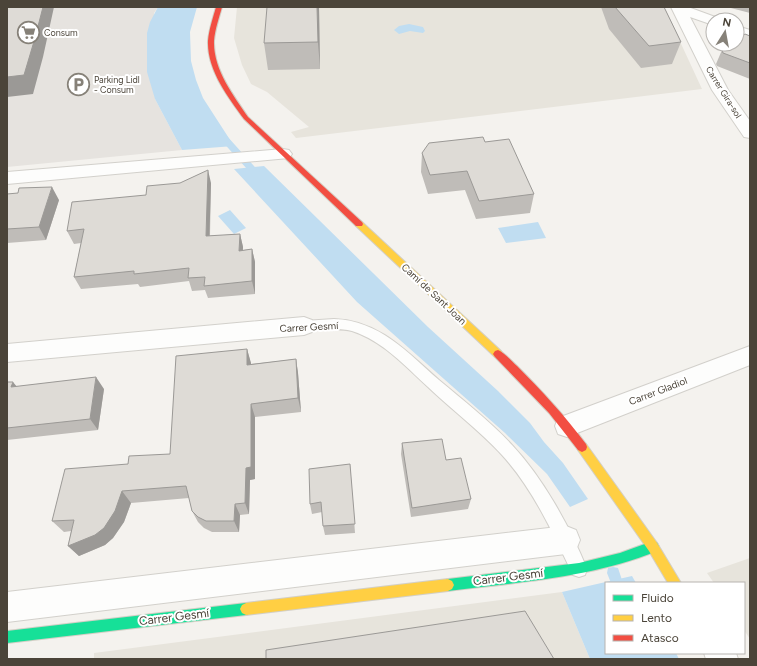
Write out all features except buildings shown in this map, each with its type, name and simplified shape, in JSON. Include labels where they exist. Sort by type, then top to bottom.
[{"type":"street","name":"Camí de Sant Joan","points":[[219,7],[211,43],[217,66],[233,99],[246,118],[523,378],[567,426],[652,547],[674,582]]},
{"type":"street","points":[[678,7],[705,18]]},
{"type":"street","name":"Carrer Gira-sol","points":[[678,7],[720,90],[750,133]]},
{"type":"street","points":[[7,178],[283,154]]},
{"type":"street","name":"Carrer Gesmí","points":[[7,353],[304,326]]},
{"type":"street","name":"Carrer Gladiol","points":[[567,426],[750,355]]},
{"type":"street","points":[[7,607],[566,540]]},
{"type":"street","name":"Carrer Gesmí","points":[[7,637],[586,568],[620,559],[652,547]]},
{"type":"lane","name":"Carrer Gesmí","points":[[304,326],[333,324],[351,326],[383,340],[407,359],[507,451],[540,497],[566,540],[586,568]]},
{"type":"shaded area","name":"Parking Lidl - Consum","points":[[7,7],[158,7],[154,13],[155,99],[182,150],[7,167]]},
{"type":"shaded area","points":[[237,7],[664,7],[702,89],[296,138],[291,132],[309,127],[267,92],[251,84],[242,65],[234,38]]},
{"type":"shaded area","points":[[750,558],[750,639],[745,632],[745,582],[713,582],[707,573]]},
{"type":"shaded area","points":[[562,592],[590,659],[94,659],[94,653]]},
{"type":"water","points":[[158,7],[197,7],[190,32],[191,61],[196,80],[203,98],[234,146],[182,150],[155,99],[147,72],[147,33],[150,22]]},
{"type":"water","points":[[409,24],[423,27],[425,31],[423,33],[410,31],[399,34],[394,30],[399,26]]},
{"type":"water","points":[[264,166],[428,327],[498,391],[530,423],[544,442],[563,463],[588,499],[570,507],[547,474],[505,433],[357,302],[234,169]]},
{"type":"water","points":[[230,210],[246,228],[234,234],[218,216]]},
{"type":"water","points":[[538,222],[546,238],[506,243],[498,228]]},
{"type":"water","points":[[632,576],[635,582],[606,582]]},
{"type":"water","points":[[605,582],[605,654],[676,654],[679,659],[590,659],[562,592]]},
{"type":"waterway","points":[[223,137],[259,177]]},
{"type":"waterway","points":[[613,573],[617,582]]},
{"type":"traffic: fast","points":[[448,585],[579,569],[620,559],[653,547]]},
{"type":"traffic: fast","points":[[7,637],[246,609]]},
{"type":"traffic: slow","points":[[359,224],[498,354]]},
{"type":"traffic: slow","points":[[582,447],[653,547],[674,582]]},
{"type":"traffic: slow","points":[[246,609],[448,585]]},
{"type":"traffic: jam","points":[[219,7],[212,34],[212,53],[223,83],[234,101],[246,118],[359,224]]},
{"type":"traffic: jam","points":[[498,354],[553,410],[582,447]]},
{"type":"place","name":"Consum","points":[[28,32]]},
{"type":"place","name":"Parking Lidl - Consum","points":[[79,84]]}]
